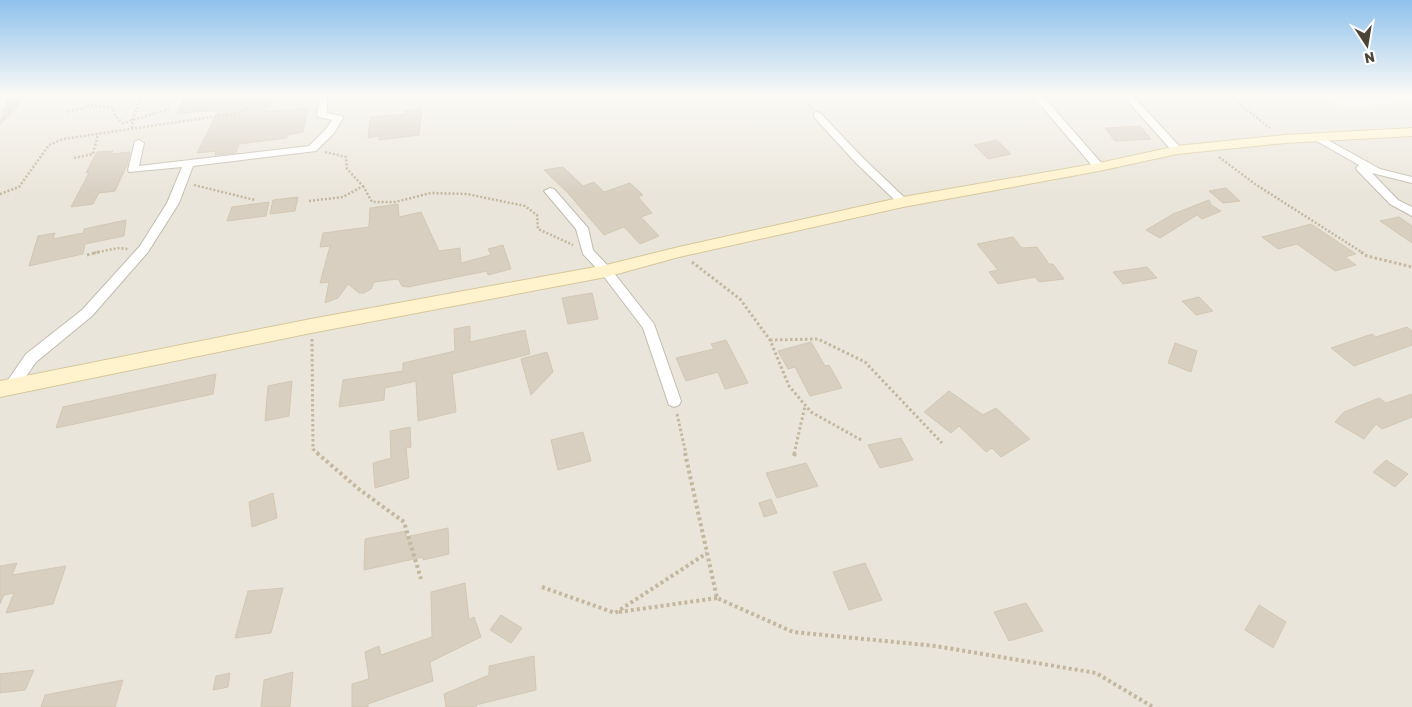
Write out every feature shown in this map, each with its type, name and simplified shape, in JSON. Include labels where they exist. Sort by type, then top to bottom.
[{"type":"main road","points":[[5,388],[311,326],[606,271],[680,252],[903,202],[1099,168],[1177,150],[1285,139],[1412,132]]},
{"type":"street","points":[[139,143],[132,170],[312,149],[332,128]]},
{"type":"street","points":[[830,128],[903,202]]},
{"type":"street","points":[[1065,128],[1099,168]]},
{"type":"street","points":[[1157,128],[1177,150]]},
{"type":"street","points":[[1316,137],[1376,171],[1412,180]]},
{"type":"street","points":[[1350,156],[1394,202],[1412,212]]},
{"type":"street","points":[[5,388],[31,358],[87,313],[144,249],[173,203],[189,163]]},
{"type":"street","points":[[550,191],[582,228],[588,251],[606,271],[649,327],[674,401]]},
{"type":"path","points":[[1271,128],[1285,139]]},
{"type":"path","points":[[74,158],[93,154],[98,134]]},
{"type":"path","points":[[1206,147],[1255,184],[1367,256],[1412,267]]},
{"type":"path","points":[[312,149],[346,156],[347,168],[363,186],[372,202],[395,202],[431,193],[467,194],[525,206],[538,215],[538,229],[588,251]]},
{"type":"path","points":[[181,182],[254,200]]},
{"type":"path","points":[[309,201],[343,197],[363,186]]},
{"type":"path","points":[[87,255],[118,248],[144,249]]},
{"type":"path","points":[[680,252],[740,299],[770,340],[789,386],[811,412],[862,441]]},
{"type":"path","points":[[311,326],[313,449],[360,490],[404,522],[421,579]]},
{"type":"path","points":[[770,340],[818,339],[866,362],[942,443]]},
{"type":"path","points":[[674,401],[717,598]]},
{"type":"path","points":[[794,456],[806,406]]},
{"type":"path","points":[[616,613],[707,553]]},
{"type":"path","points":[[542,587],[616,613],[717,598],[793,632],[936,646],[1096,673],[1153,707]]},
{"type":"shaded area","points":[[0,128],[1412,128],[1412,707],[0,707]]},
{"type":"building","points":[[210,128],[304,128],[303,132],[287,135],[287,138],[239,144],[236,153],[215,155],[216,151],[197,153]]},
{"type":"building","points":[[369,128],[420,128],[419,135],[379,140],[379,136],[368,138]]},
{"type":"building","points":[[1105,128],[1142,128],[1151,139],[1115,141]]},
{"type":"building","points":[[997,140],[1011,154],[988,159],[974,145]]},
{"type":"building","points":[[113,151],[111,154],[130,152],[127,165],[115,191],[99,193],[93,204],[71,207],[89,173],[86,173],[97,152]]},
{"type":"building","points":[[563,167],[583,186],[594,182],[604,192],[630,183],[643,195],[638,197],[652,213],[641,217],[659,236],[640,244],[624,227],[604,235],[567,192],[544,170]]},
{"type":"building","points":[[1226,188],[1240,201],[1223,203],[1209,191]]},
{"type":"building","points":[[298,197],[295,211],[270,214],[273,200]]},
{"type":"building","points":[[1209,200],[1211,205],[1221,211],[1202,219],[1197,215],[1160,238],[1146,230],[1173,214]]},
{"type":"building","points":[[269,202],[266,216],[227,221],[232,207]]},
{"type":"building","points":[[398,204],[399,217],[421,212],[439,251],[460,248],[461,263],[491,255],[488,249],[503,245],[511,269],[488,275],[487,271],[408,287],[402,286],[398,279],[374,282],[371,289],[364,293],[359,293],[348,284],[338,298],[325,303],[329,282],[320,283],[330,246],[320,247],[323,233],[369,227],[370,208]]},
{"type":"building","points":[[1399,217],[1412,226],[1412,243],[1380,221]]},
{"type":"building","points":[[126,220],[124,236],[85,244],[83,254],[29,266],[38,236],[55,233],[53,239],[83,233],[84,229]]},
{"type":"building","points":[[1311,224],[1356,254],[1345,257],[1356,265],[1335,271],[1297,244],[1278,249],[1262,237]]},
{"type":"building","points":[[1013,237],[1022,248],[1037,247],[1049,264],[1053,264],[1064,279],[1039,282],[1035,277],[998,284],[989,272],[998,270],[977,244]]},
{"type":"building","points":[[1147,267],[1157,278],[1123,284],[1113,272]]},
{"type":"building","points":[[592,293],[598,319],[568,324],[562,298]]},
{"type":"building","points":[[1199,297],[1213,311],[1196,315],[1182,301]]},
{"type":"building","points":[[470,326],[470,342],[525,330],[530,354],[452,374],[456,412],[418,421],[416,381],[385,388],[384,400],[339,407],[343,380],[403,371],[403,363],[455,351],[454,329]]},
{"type":"building","points":[[1407,327],[1412,331],[1412,345],[1354,366],[1331,348],[1372,334],[1376,337]]},
{"type":"building","points":[[726,340],[748,383],[725,389],[718,372],[686,381],[676,358],[714,349],[711,344]]},
{"type":"building","points":[[811,342],[825,366],[829,365],[842,388],[810,396],[795,367],[788,369],[778,351]]},
{"type":"building","points":[[1175,343],[1197,351],[1191,372],[1168,363]]},
{"type":"building","points":[[547,352],[553,372],[531,395],[521,359]]},
{"type":"building","points":[[216,374],[213,394],[56,428],[63,407]]},
{"type":"building","points":[[292,381],[289,416],[265,421],[268,386]]},
{"type":"building","points":[[949,391],[983,415],[996,408],[1030,439],[1001,457],[992,448],[986,452],[959,426],[951,433],[924,412]]},
{"type":"building","points":[[1412,394],[1412,417],[1382,429],[1376,424],[1364,439],[1335,422],[1344,412],[1379,398],[1386,403]]},
{"type":"building","points":[[410,427],[411,447],[406,448],[409,478],[375,488],[373,463],[391,458],[390,431]]},
{"type":"building","points":[[583,432],[591,461],[558,470],[551,440]]},
{"type":"building","points":[[901,438],[913,460],[880,468],[868,445]]},
{"type":"building","points":[[1386,460],[1408,474],[1395,487],[1373,472]]},
{"type":"building","points":[[806,463],[818,486],[777,498],[766,473]]},
{"type":"building","points":[[273,493],[277,518],[252,527],[249,502]]},
{"type":"building","points":[[771,499],[777,513],[764,517],[759,503]]},
{"type":"building","points":[[448,528],[449,554],[423,560],[423,557],[364,570],[365,539],[406,531],[406,537]]},
{"type":"building","points":[[17,563],[12,575],[66,566],[53,604],[6,613],[14,593],[4,595],[0,604],[0,566]]},
{"type":"building","points":[[865,563],[882,600],[849,610],[833,572]]},
{"type":"building","points":[[465,583],[469,620],[474,617],[481,637],[430,662],[433,681],[368,704],[368,707],[352,707],[352,684],[369,679],[365,652],[379,646],[381,655],[432,637],[431,592]]},
{"type":"building","points":[[283,588],[271,633],[235,638],[248,591]]},
{"type":"building","points":[[1026,603],[1043,631],[1009,641],[994,612]]},
{"type":"building","points":[[1259,605],[1286,622],[1273,648],[1245,630]]},
{"type":"building","points":[[501,615],[522,628],[511,643],[490,630]]},
{"type":"building","points":[[534,656],[536,690],[476,705],[477,707],[446,707],[444,694],[489,675],[489,666]]},
{"type":"building","points":[[34,670],[25,690],[0,693],[0,674]]},
{"type":"building","points":[[293,672],[290,707],[261,707],[264,680]]},
{"type":"building","points":[[230,673],[228,687],[213,690],[216,676]]},
{"type":"building","points":[[123,680],[115,707],[41,707],[45,695]]}]
